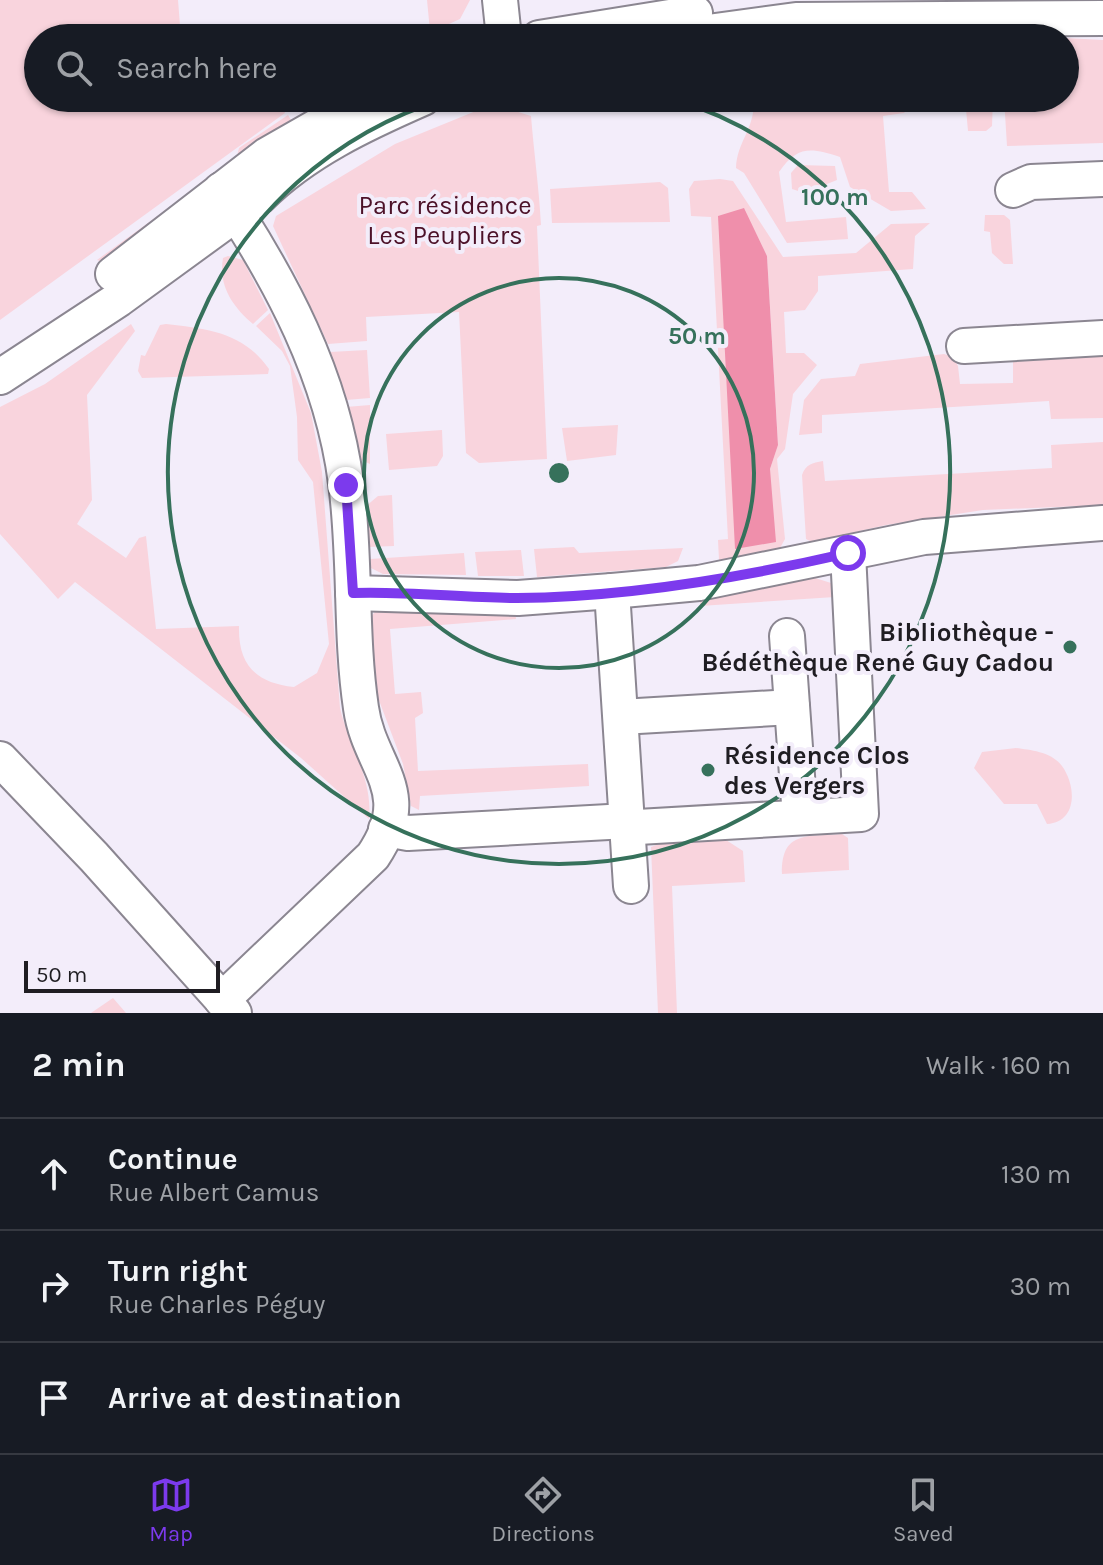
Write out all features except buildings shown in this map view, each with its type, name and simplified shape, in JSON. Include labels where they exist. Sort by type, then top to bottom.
[{"type":"street","points":[[500,0],[503,24]]},
{"type":"street","points":[[635,24],[799,0]]},
{"type":"street","points":[[767,24],[879,10],[1103,18]]},
{"type":"street","points":[[0,377],[119,299],[228,201],[267,155],[344,112]]},
{"type":"street","points":[[0,350],[228,201],[259,197],[278,178],[360,126],[392,112]]},
{"type":"street","points":[[1013,190],[1031,182],[1103,179]]},
{"type":"street","points":[[0,759],[94,857],[228,1006],[361,870],[381,844],[391,799],[390,781],[361,710],[346,485],[328,399],[295,315],[228,201]]},
{"type":"street","points":[[964,346],[1103,338]]},
{"type":"street","points":[[353,593],[518,598],[699,583],[924,537],[1103,523]]},
{"type":"street","points":[[386,829],[408,833],[627,821],[638,827],[861,814],[848,553]]},
{"type":"street","points":[[612,591],[631,886]]},
{"type":"street","points":[[787,636],[800,817]]},
{"type":"street","points":[[621,717],[792,707]]},
{"type":"green space","points":[[0,0],[178,0],[180,24],[24,24],[24,112],[285,113],[0,320]]},
{"type":"green space","points":[[427,0],[470,0],[460,19],[449,24],[429,24]]},
{"type":"green space","points":[[1079,39],[1103,40],[1103,143],[1007,146],[1005,112],[1079,112]]},
{"type":"green space","name":"Parc résidence Les Peupliers","points":[[473,112],[518,112],[531,116],[541,225],[537,226],[547,459],[479,463],[466,453],[459,312],[366,317],[367,341],[328,344],[273,226],[276,216],[395,144]]},
{"type":"green space","points":[[753,112],[905,112],[883,116],[889,192],[912,192],[926,209],[891,211],[850,187],[840,157],[806,151],[792,157],[779,172],[786,222],[846,217],[848,239],[787,243],[744,173],[736,168],[739,150]]},
{"type":"green space","points":[[966,112],[992,112],[992,126],[986,131],[968,131]]},
{"type":"green space","points":[[288,115],[291,120],[237,156],[239,148]]},
{"type":"green space","points":[[798,165],[835,166],[837,180],[827,184],[825,194],[817,197],[792,189],[791,173]]},
{"type":"green space","points":[[694,181],[733,181],[783,257],[856,253],[891,224],[930,223],[915,236],[913,269],[818,276],[818,291],[805,310],[784,312],[786,353],[804,353],[817,365],[793,394],[785,449],[777,459],[785,539],[780,548],[719,560],[718,540],[728,539],[711,217],[691,216],[689,189]],"holes":[[[743,208],[767,256],[778,444],[770,469]]]},
{"type":"green space","points":[[660,182],[668,188],[670,222],[552,223],[550,189]]},
{"type":"green space","points":[[203,183],[209,187],[109,264],[97,260]]},
{"type":"green space","points":[[985,215],[1004,215],[1010,220],[1013,264],[1004,264],[992,253],[990,232],[984,231]]},
{"type":"green space","points":[[228,256],[243,260],[268,310],[253,324],[233,303],[225,287],[222,268],[223,258]]},
{"type":"green space","points":[[270,313],[311,413],[322,472],[340,708],[364,776],[369,819],[301,758],[75,582],[58,599],[0,534],[0,407],[45,384],[131,324],[135,331],[87,395],[92,500],[77,524],[126,558],[139,538],[146,536],[156,629],[239,626],[246,661],[260,676],[294,687],[317,673],[329,644],[313,482],[298,460],[297,417],[290,366],[282,351],[256,326]]},
{"type":"green space","points":[[160,325],[224,334],[259,357],[269,369],[268,374],[142,378],[138,371],[141,355],[145,356]]},
{"type":"green space","points":[[1103,348],[1103,418],[1051,419],[1049,401],[822,415],[822,433],[799,435],[804,400],[821,379],[855,376],[860,364],[944,354],[953,357],[958,366],[960,384],[1013,383],[1013,358]]},
{"type":"green space","points":[[367,350],[370,398],[346,400],[330,352]]},
{"type":"green space","points":[[370,405],[370,464],[359,459],[346,407]]},
{"type":"green space","points":[[618,425],[616,455],[567,461],[562,428]]},
{"type":"green space","points":[[442,430],[443,456],[437,466],[389,470],[386,434]]},
{"type":"green space","points":[[1103,442],[1103,505],[983,510],[886,525],[812,542],[806,539],[802,475],[805,468],[813,463],[823,461],[825,481],[1052,468],[1051,445]]},
{"type":"green space","points":[[392,495],[394,546],[368,547],[365,507],[378,496]]},
{"type":"green space","points":[[574,547],[579,553],[683,548],[678,561],[666,567],[537,577],[534,549]]},
{"type":"green space","points":[[521,550],[524,576],[478,576],[475,552]]},
{"type":"green space","points":[[464,553],[466,575],[383,574],[371,568],[370,559]]},
{"type":"green space","points":[[812,577],[831,583],[835,597],[700,606],[700,598]]},
{"type":"green space","points":[[377,609],[515,609],[516,619],[390,629],[395,694],[421,692],[423,713],[415,718],[418,771],[588,764],[589,786],[420,796],[419,810],[411,806],[403,764],[377,695],[371,617]]},
{"type":"green space","points":[[1016,748],[1041,752],[1053,758],[1067,774],[1071,802],[1069,810],[1057,822],[1047,824],[1037,804],[1004,804],[974,768],[982,752]]},
{"type":"green space","points":[[842,834],[848,838],[849,870],[782,874],[786,850],[792,843],[808,836]]},
{"type":"green space","points":[[726,840],[743,851],[745,882],[672,886],[677,1013],[658,1013],[651,847],[662,843]]},
{"type":"green space","points":[[113,998],[126,1013],[91,1013]]},
{"type":"shaded area","points":[[744,208],[767,256],[778,445],[770,469],[776,542],[735,549],[718,216]]},
{"type":"place","name":"Bibliothèque - Bédéthèque René Guy Cadou","points":[[1070,647]]},
{"type":"place","name":"Résidence Clos des Vergers","points":[[708,770]]},
{"type":"route","points":[[346,485],[353,593],[518,598],[612,591],[699,583],[848,553]]}]
